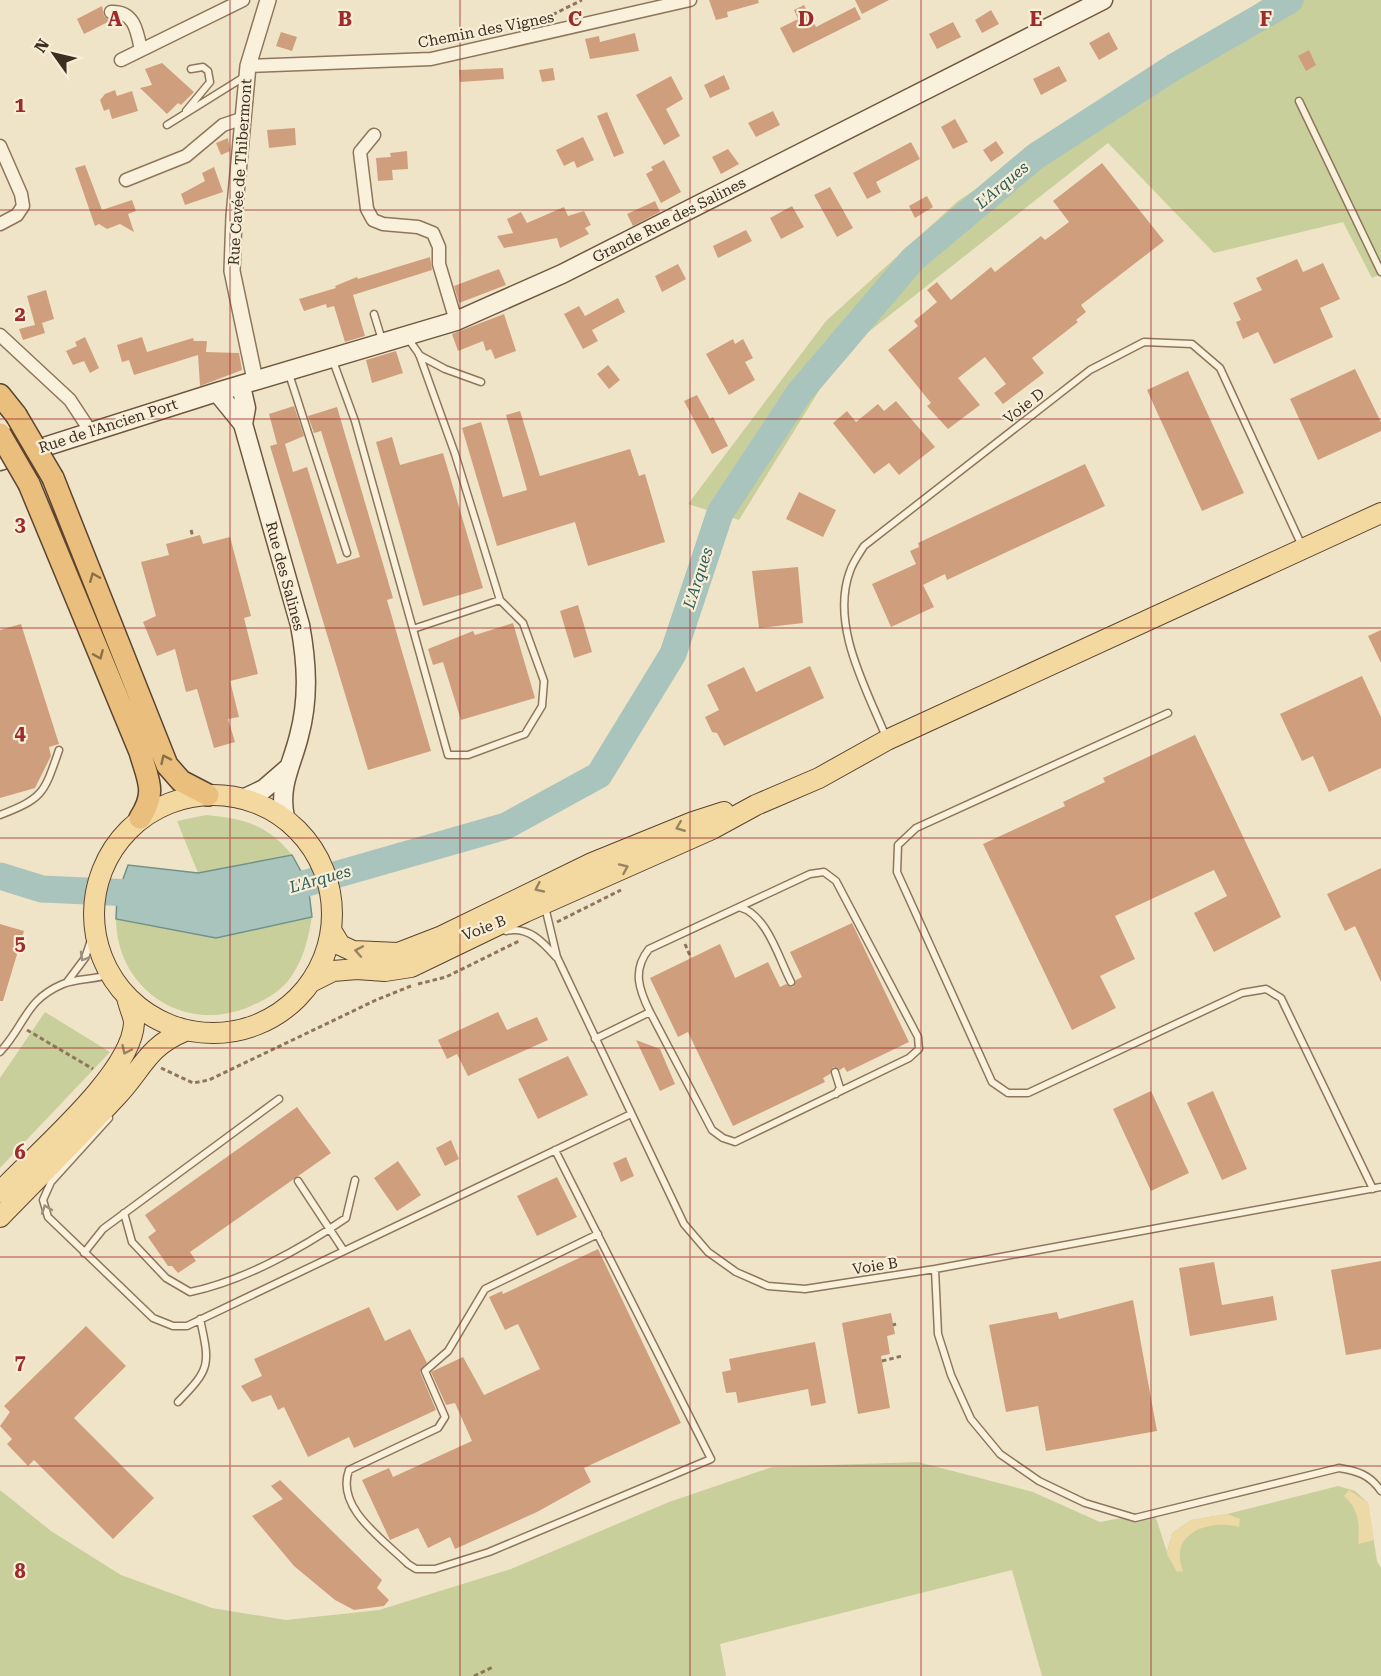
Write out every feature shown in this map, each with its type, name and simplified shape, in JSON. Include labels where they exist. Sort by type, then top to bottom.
[{"type":"highway","points":[[0,394],[16,415],[53,478],[167,765],[182,781],[208,795]]},
{"type":"highway","points":[[0,434],[28,484],[140,752],[151,791],[150,803],[140,818]]},
{"type":"main road","name":"Grande Rue des Salines","points":[[217,392],[456,321],[562,274],[1103,0]]},
{"type":"main road","points":[[243,424],[248,383]]},
{"type":"main road","name":"Rue de l'Ancien Port","points":[[0,461],[217,392]]},
{"type":"main road","name":"Rue des Salines","points":[[217,392],[243,424],[300,625],[305,652],[307,674],[303,718],[282,788],[285,817]]},
{"type":"main road","points":[[313,981],[333,971],[357,969],[385,971],[411,967],[551,900],[712,829],[756,805],[819,778],[887,740],[1381,513]]},
{"type":"main road","points":[[245,798],[264,789],[287,769]]},
{"type":"main road","points":[[331,921],[325,955],[313,981],[286,1011],[264,1022],[225,1033],[185,1030],[159,1021],[136,1006],[110,974],[100,952],[95,928],[93,899],[106,859],[121,837],[140,818],[161,806],[184,798],[208,795],[245,798],[261,803],[285,817],[305,838],[326,873],[331,921],[340,945],[353,951],[398,953],[442,936],[602,859],[693,822],[756,805]]},
{"type":"main road","points":[[0,1192],[111,1075],[129,1047],[134,1022],[126,994]]},
{"type":"main road","points":[[0,1217],[124,1089],[145,1058],[167,1038],[185,1030]]},
{"type":"street","points":[[121,60],[243,0]]},
{"type":"street","name":"Rue Cavée de Thibermont","points":[[248,383],[232,271],[248,71],[268,0]]},
{"type":"street","name":"Chemin des Vignes","points":[[248,71],[431,59],[690,0]]},
{"type":"street","points":[[111,12],[123,12],[132,19],[141,50]]},
{"type":"street","points":[[126,180],[186,156],[223,125],[244,118]]},
{"type":"street","points":[[374,135],[360,152],[367,209],[374,220],[383,224],[418,227],[433,233],[439,247],[439,264],[456,321]]},
{"type":"street","points":[[0,146],[21,194],[23,206],[17,215],[0,224]]},
{"type":"street","points":[[0,334],[70,400],[91,432]]},
{"type":"lane","points":[[182,116],[210,82],[207,70],[203,67],[191,69]]},
{"type":"lane","points":[[167,125],[248,71]]},
{"type":"lane","points":[[1299,101],[1381,272]]},
{"type":"lane","points":[[374,314],[383,343]]},
{"type":"lane","points":[[332,358],[355,421],[447,754],[468,755],[525,734],[542,706],[544,681],[523,624],[501,600],[455,454],[419,354],[407,337]]},
{"type":"lane","name":"Voie D","points":[[887,740],[852,653],[844,606],[850,571],[864,546],[1090,370],[1144,342],[1192,344],[1220,368],[1303,549]]},
{"type":"lane","points":[[419,354],[445,369],[481,382]]},
{"type":"lane","points":[[288,370],[347,553]]},
{"type":"lane","points":[[414,629],[501,600]]},
{"type":"lane","points":[[1168,713],[916,828],[898,845],[897,872],[992,1082],[1008,1093],[1028,1093],[1242,993],[1266,989],[1281,998],[1373,1189]]},
{"type":"lane","points":[[0,815],[32,802],[47,786],[59,750]]},
{"type":"lane","points":[[810,874],[831,874],[918,1036],[919,1049],[909,1058],[743,1140],[728,1141],[712,1130],[650,1012],[639,985],[643,957],[649,949],[739,907],[810,874]]},
{"type":"lane","name":"Voie B","points":[[551,900],[546,911],[557,957],[684,1224],[708,1252],[736,1272],[768,1286],[805,1289],[935,1269],[1381,1187]]},
{"type":"lane","points":[[739,907],[750,912],[763,925],[791,982]]},
{"type":"lane","points":[[66,982],[85,958],[95,928]]},
{"type":"lane","name":"Voie B","points":[[411,967],[434,962],[499,932],[517,928],[540,938],[557,957]]},
{"type":"lane","points":[[0,1052],[41,994],[66,982],[99,979],[110,974]]},
{"type":"lane","points":[[595,1039],[650,1012]]},
{"type":"lane","points":[[145,1058],[145,1066],[131,1089],[100,1130],[51,1182],[42,1200],[48,1217],[84,1253],[153,1318],[173,1326],[187,1326],[631,1114]]},
{"type":"lane","points":[[835,1072],[840,1088],[836,1094]]},
{"type":"lane","points":[[84,1253],[102,1229],[279,1099]]},
{"type":"lane","points":[[555,1150],[598,1234],[711,1458],[489,1552],[435,1569],[416,1569],[408,1564],[356,1511],[345,1491],[345,1481],[349,1470],[438,1428],[443,1423],[445,1417],[425,1371],[448,1351],[485,1289],[598,1234]]},
{"type":"lane","points":[[124,1213],[132,1242],[166,1278],[190,1292],[215,1287],[311,1242],[332,1228],[346,1218],[355,1180]]},
{"type":"lane","points":[[298,1181],[332,1228],[344,1251]]},
{"type":"lane","points":[[935,1269],[938,1334],[951,1375],[971,1419],[1000,1454],[1039,1481],[1085,1503],[1135,1518],[1339,1468],[1358,1471],[1374,1480],[1381,1491]]},
{"type":"lane","points":[[178,1402],[206,1369],[208,1354],[200,1319]]},
{"type":"path","points":[[191,530],[193,537]]},
{"type":"path","points":[[680,934],[691,958]]},
{"type":"path","points":[[20,1026],[97,1072]]},
{"type":"path","points":[[882,1361],[902,1356]]},
{"type":"path","points":[[474,1676],[493,1667]]},
{"type":"green space","points":[[1262,0],[1381,0],[1381,274],[1372,278],[1343,222],[1214,253],[1108,143],[843,352],[739,520],[688,504],[826,321],[958,201]]},
{"type":"green space","points":[[206,815],[231,818],[254,825],[274,837],[292,855],[198,873],[177,821]]},
{"type":"green space","points":[[312,917],[302,955],[291,977],[283,986],[268,998],[251,1006],[227,1014],[203,1015],[180,1010],[160,1000],[142,986],[128,967],[119,945],[116,919],[216,938]]},
{"type":"green space","points":[[45,1012],[110,1052],[0,1168],[0,1078]]},
{"type":"green space","points":[[918,1462],[1033,1492],[1100,1522],[1154,1512],[1167,1552],[1172,1533],[1191,1520],[1227,1514],[1338,1486],[1355,1491],[1368,1503],[1377,1561],[1381,1568],[1381,1676],[1042,1676],[1012,1570],[720,1644],[726,1676],[0,1676],[0,1490],[51,1531],[121,1575],[212,1608],[286,1620],[379,1610],[511,1569],[669,1502],[772,1467]]},
{"type":"sand","points":[[1349,1490],[1368,1503],[1374,1540],[1358,1544],[1359,1530],[1356,1512],[1344,1496]]},
{"type":"sand","points":[[1227,1514],[1240,1519],[1239,1527],[1215,1525],[1194,1532],[1186,1538],[1181,1547],[1180,1558],[1183,1571],[1177,1572],[1167,1554],[1172,1533],[1191,1520]]},
{"type":"water","points":[[292,855],[308,884],[312,917],[216,938],[116,919],[117,896],[128,865],[198,873]]},
{"type":"building","points":[[709,0],[758,0],[759,3],[727,12],[728,17],[716,20]]},
{"type":"building","points":[[855,0],[889,0],[862,14]]},
{"type":"building","points":[[804,5],[816,27],[855,7],[861,19],[793,53],[780,28],[798,19],[794,10]]},
{"type":"building","points":[[102,6],[104,16],[110,21],[84,34],[77,19]]},
{"type":"building","points":[[991,10],[999,24],[982,33],[975,20]]},
{"type":"building","points":[[953,22],[961,37],[937,49],[929,34]]},
{"type":"building","points":[[281,32],[297,37],[292,51],[276,46]]},
{"type":"building","points":[[1109,32],[1118,49],[1099,60],[1089,43]]},
{"type":"building","points":[[635,33],[639,51],[590,59],[585,39],[599,36],[600,42]]},
{"type":"building","points":[[1309,50],[1316,65],[1306,71],[1298,56]]},
{"type":"building","points":[[162,63],[194,92],[181,105],[178,103],[167,114],[140,88],[152,85],[145,69]]},
{"type":"building","points":[[1059,66],[1067,81],[1041,95],[1033,79]]},
{"type":"building","points":[[503,68],[504,79],[460,82],[459,70]]},
{"type":"building","points":[[553,68],[555,80],[542,82],[539,70]]},
{"type":"building","points":[[724,75],[730,89],[710,98],[704,85]]},
{"type":"building","points":[[671,76],[683,99],[666,109],[680,136],[664,145],[636,95]]},
{"type":"building","points":[[115,90],[117,96],[132,91],[138,111],[112,119],[109,109],[104,111],[100,100],[105,94]]},
{"type":"building","points":[[773,111],[780,125],[756,137],[748,123]]},
{"type":"building","points":[[607,112],[624,153],[614,157],[597,116]]},
{"type":"building","points":[[955,119],[968,142],[953,149],[941,127]]},
{"type":"building","points":[[295,128],[296,145],[269,148],[267,130]]},
{"type":"building","points":[[583,137],[594,160],[577,168],[574,161],[564,166],[556,150]]},
{"type":"building","points":[[228,138],[230,151],[221,155],[216,143]]},
{"type":"building","points":[[996,141],[1004,153],[991,162],[983,150]]},
{"type":"building","points":[[911,142],[920,159],[876,182],[881,192],[867,199],[853,173]]},
{"type":"building","points":[[728,149],[739,164],[721,174],[712,157]]},
{"type":"building","points":[[407,151],[408,169],[392,170],[393,180],[378,181],[376,158],[391,157],[390,153]]},
{"type":"building","points":[[664,160],[681,192],[661,203],[646,174],[653,170],[651,167]]},
{"type":"building","points":[[1102,163],[1164,241],[1081,305],[1086,312],[1076,320],[1078,322],[1032,358],[1044,373],[1003,404],[994,393],[1006,384],[985,357],[958,378],[980,405],[948,429],[927,406],[931,403],[888,350],[918,326],[914,321],[937,302],[927,290],[937,282],[951,300],[991,267],[995,272],[1041,236],[1045,240],[1069,222],[1053,201]]},
{"type":"building","points":[[85,165],[102,210],[132,200],[136,211],[128,214],[134,232],[120,224],[107,229],[99,224],[95,226],[75,168]]},
{"type":"building","points":[[214,167],[223,192],[185,205],[181,194],[205,181],[202,173]]},
{"type":"building","points":[[830,187],[853,228],[837,237],[814,195]]},
{"type":"building","points":[[927,196],[933,207],[915,218],[909,206]]},
{"type":"building","points":[[655,201],[660,212],[633,226],[627,214]]},
{"type":"building","points":[[792,206],[804,227],[781,239],[770,218]]},
{"type":"building","points":[[564,207],[568,216],[584,211],[591,225],[585,228],[589,234],[560,248],[557,238],[504,248],[497,236],[513,233],[507,219],[521,212],[527,223]]},
{"type":"building","points":[[746,230],[752,241],[718,258],[713,246]]},
{"type":"building","points":[[430,257],[432,270],[353,295],[365,336],[345,342],[334,306],[327,308],[326,304],[304,311],[299,299],[336,288],[335,286],[357,277],[358,279]]},
{"type":"building","points":[[1297,259],[1303,272],[1323,263],[1340,299],[1320,308],[1333,337],[1274,364],[1258,332],[1243,339],[1236,322],[1241,320],[1233,303],[1262,290],[1256,278]]},
{"type":"building","points":[[678,264],[686,279],[662,292],[655,276]]},
{"type":"building","points":[[499,269],[506,285],[459,303],[454,286]]},
{"type":"building","points":[[46,290],[54,319],[42,323],[45,333],[23,340],[19,329],[35,325],[27,296]]},
{"type":"building","points":[[618,298],[625,312],[592,330],[598,341],[583,349],[564,314],[579,306],[585,316]]},
{"type":"building","points":[[504,314],[516,351],[495,359],[491,349],[486,351],[483,341],[458,351],[452,334]]},
{"type":"building","points":[[85,337],[99,368],[90,373],[84,361],[73,365],[66,351],[77,346],[75,342]]},
{"type":"building","points":[[142,337],[147,352],[193,338],[194,341],[207,341],[206,352],[239,353],[242,370],[200,386],[198,355],[134,375],[129,360],[122,362],[117,345]]},
{"type":"building","points":[[733,339],[735,344],[743,339],[753,358],[745,362],[755,380],[729,395],[706,354]]},
{"type":"building","points":[[396,351],[403,373],[372,383],[366,360]]},
{"type":"building","points":[[608,365],[620,380],[609,389],[597,374]]},
{"type":"building","points":[[1355,369],[1381,422],[1381,431],[1318,460],[1290,399]]},
{"type":"building","points":[[1188,371],[1244,493],[1202,511],[1147,390]]},
{"type":"building","points":[[697,395],[710,419],[713,417],[728,446],[712,454],[684,401]]},
{"type":"building","points":[[896,401],[935,447],[899,475],[889,463],[874,474],[833,423],[847,411],[856,422],[878,404],[884,411]]},
{"type":"building","points":[[294,406],[304,436],[285,444],[293,472],[307,467],[337,564],[360,557],[321,431],[314,433],[308,416],[337,407],[393,598],[387,600],[431,751],[368,770],[270,446],[277,444],[269,414]]},
{"type":"building","points":[[520,411],[540,476],[630,449],[639,476],[645,474],[665,542],[588,566],[575,522],[497,546],[462,428],[481,422],[503,497],[527,490],[506,415]]},
{"type":"building","points":[[392,437],[400,465],[443,453],[483,588],[423,606],[376,442]]},
{"type":"building","points":[[1085,464],[1105,506],[947,580],[945,574],[923,585],[934,607],[891,627],[872,584],[916,564],[910,551],[919,547],[918,543]]},
{"type":"building","points":[[799,492],[836,510],[823,537],[786,519]]},
{"type":"building","points":[[200,535],[203,544],[230,537],[251,616],[244,618],[258,674],[230,681],[239,717],[228,719],[235,742],[214,748],[197,689],[186,692],[175,649],[157,656],[143,622],[156,616],[141,562],[169,555],[166,544]]},
{"type":"building","points":[[798,567],[803,623],[759,628],[752,571]]},
{"type":"building","points":[[578,605],[592,652],[574,658],[560,611]]},
{"type":"building","points":[[513,623],[535,698],[461,720],[443,662],[433,665],[428,649],[473,631],[475,635]]},
{"type":"building","points":[[21,624],[59,744],[49,747],[51,756],[35,788],[0,798],[0,630]]},
{"type":"building","points":[[1381,630],[1381,663],[1368,636]]},
{"type":"building","points":[[810,666],[824,698],[724,746],[717,733],[712,732],[705,717],[719,710],[707,685],[744,667],[756,692]]},
{"type":"building","points":[[1362,676],[1381,717],[1381,768],[1329,792],[1313,756],[1302,761],[1280,714]]},
{"type":"building","points":[[1195,735],[1281,917],[1214,952],[1194,913],[1227,896],[1214,870],[1115,916],[1135,959],[1100,976],[1116,1008],[1072,1030],[983,844],[1065,806],[1063,802],[1105,782],[1103,778]]},
{"type":"building","points":[[1381,868],[1381,982],[1355,926],[1345,931],[1327,894]]},
{"type":"building","points":[[852,923],[909,1042],[847,1072],[844,1067],[840,1070],[833,1067],[830,1074],[823,1078],[825,1082],[733,1126],[688,1032],[678,1037],[650,978],[720,944],[735,978],[768,962],[780,987],[786,984],[793,987],[796,980],[802,977],[790,952]]},
{"type":"building","points":[[0,924],[24,931],[3,1001],[0,1001]]},
{"type":"building","points":[[498,1012],[507,1030],[537,1017],[548,1040],[468,1076],[457,1054],[447,1059],[438,1040]]},
{"type":"building","points":[[636,1040],[660,1049],[675,1084],[660,1091]]},
{"type":"building","points":[[568,1056],[588,1095],[538,1119],[518,1079]]},
{"type":"building","points":[[1151,1091],[1189,1173],[1151,1191],[1113,1109]]},
{"type":"building","points":[[1213,1091],[1247,1169],[1222,1180],[1187,1103]]},
{"type":"building","points":[[297,1107],[331,1153],[190,1252],[196,1261],[178,1273],[172,1266],[168,1266],[148,1237],[156,1231],[145,1215]]},
{"type":"building","points":[[451,1140],[459,1159],[445,1166],[436,1148]]},
{"type":"building","points":[[626,1157],[634,1176],[621,1182],[613,1163]]},
{"type":"building","points":[[398,1161],[421,1195],[397,1211],[374,1178]]},
{"type":"building","points":[[557,1177],[577,1217],[537,1236],[517,1196]]},
{"type":"building","points":[[598,1249],[681,1423],[584,1468],[591,1482],[537,1512],[455,1549],[450,1537],[428,1548],[418,1528],[390,1540],[362,1480],[389,1468],[393,1477],[472,1441],[455,1403],[446,1405],[431,1372],[463,1357],[484,1395],[540,1369],[518,1324],[505,1330],[489,1297],[502,1291],[503,1294]]},
{"type":"building","points":[[1381,1261],[1381,1349],[1346,1355],[1331,1270]]},
{"type":"building","points":[[1214,1262],[1222,1305],[1273,1296],[1277,1320],[1190,1336],[1179,1268]]},
{"type":"building","points":[[1133,1300],[1157,1431],[1046,1451],[1038,1406],[1006,1412],[989,1325],[1057,1312],[1059,1319]]},
{"type":"building","points":[[369,1307],[385,1341],[410,1329],[427,1363],[420,1372],[436,1410],[354,1448],[349,1437],[308,1457],[284,1407],[278,1410],[271,1395],[252,1402],[241,1386],[262,1376],[254,1359]]},
{"type":"building","points":[[891,1313],[895,1334],[887,1336],[890,1354],[881,1356],[890,1408],[858,1414],[842,1323]]},
{"type":"building","points":[[86,1326],[126,1366],[74,1418],[154,1498],[113,1539],[34,1460],[28,1466],[7,1444],[12,1439],[0,1426],[10,1412],[4,1406]]},
{"type":"building","points":[[815,1342],[826,1403],[811,1406],[808,1389],[738,1403],[736,1392],[726,1393],[722,1372],[731,1370],[729,1359]]},
{"type":"building","points":[[280,1480],[382,1580],[377,1588],[389,1600],[384,1606],[354,1610],[335,1600],[294,1566],[252,1516],[283,1499],[271,1486]]},
{"type":"waterway","name":"L'Arques","points":[[272,893],[506,826],[599,775],[673,654],[720,513],[799,393],[913,259],[1036,156],[1174,67],[1290,0]]},
{"type":"waterway","name":"L'Arques","points":[[0,876],[42,889],[154,894]]}]
